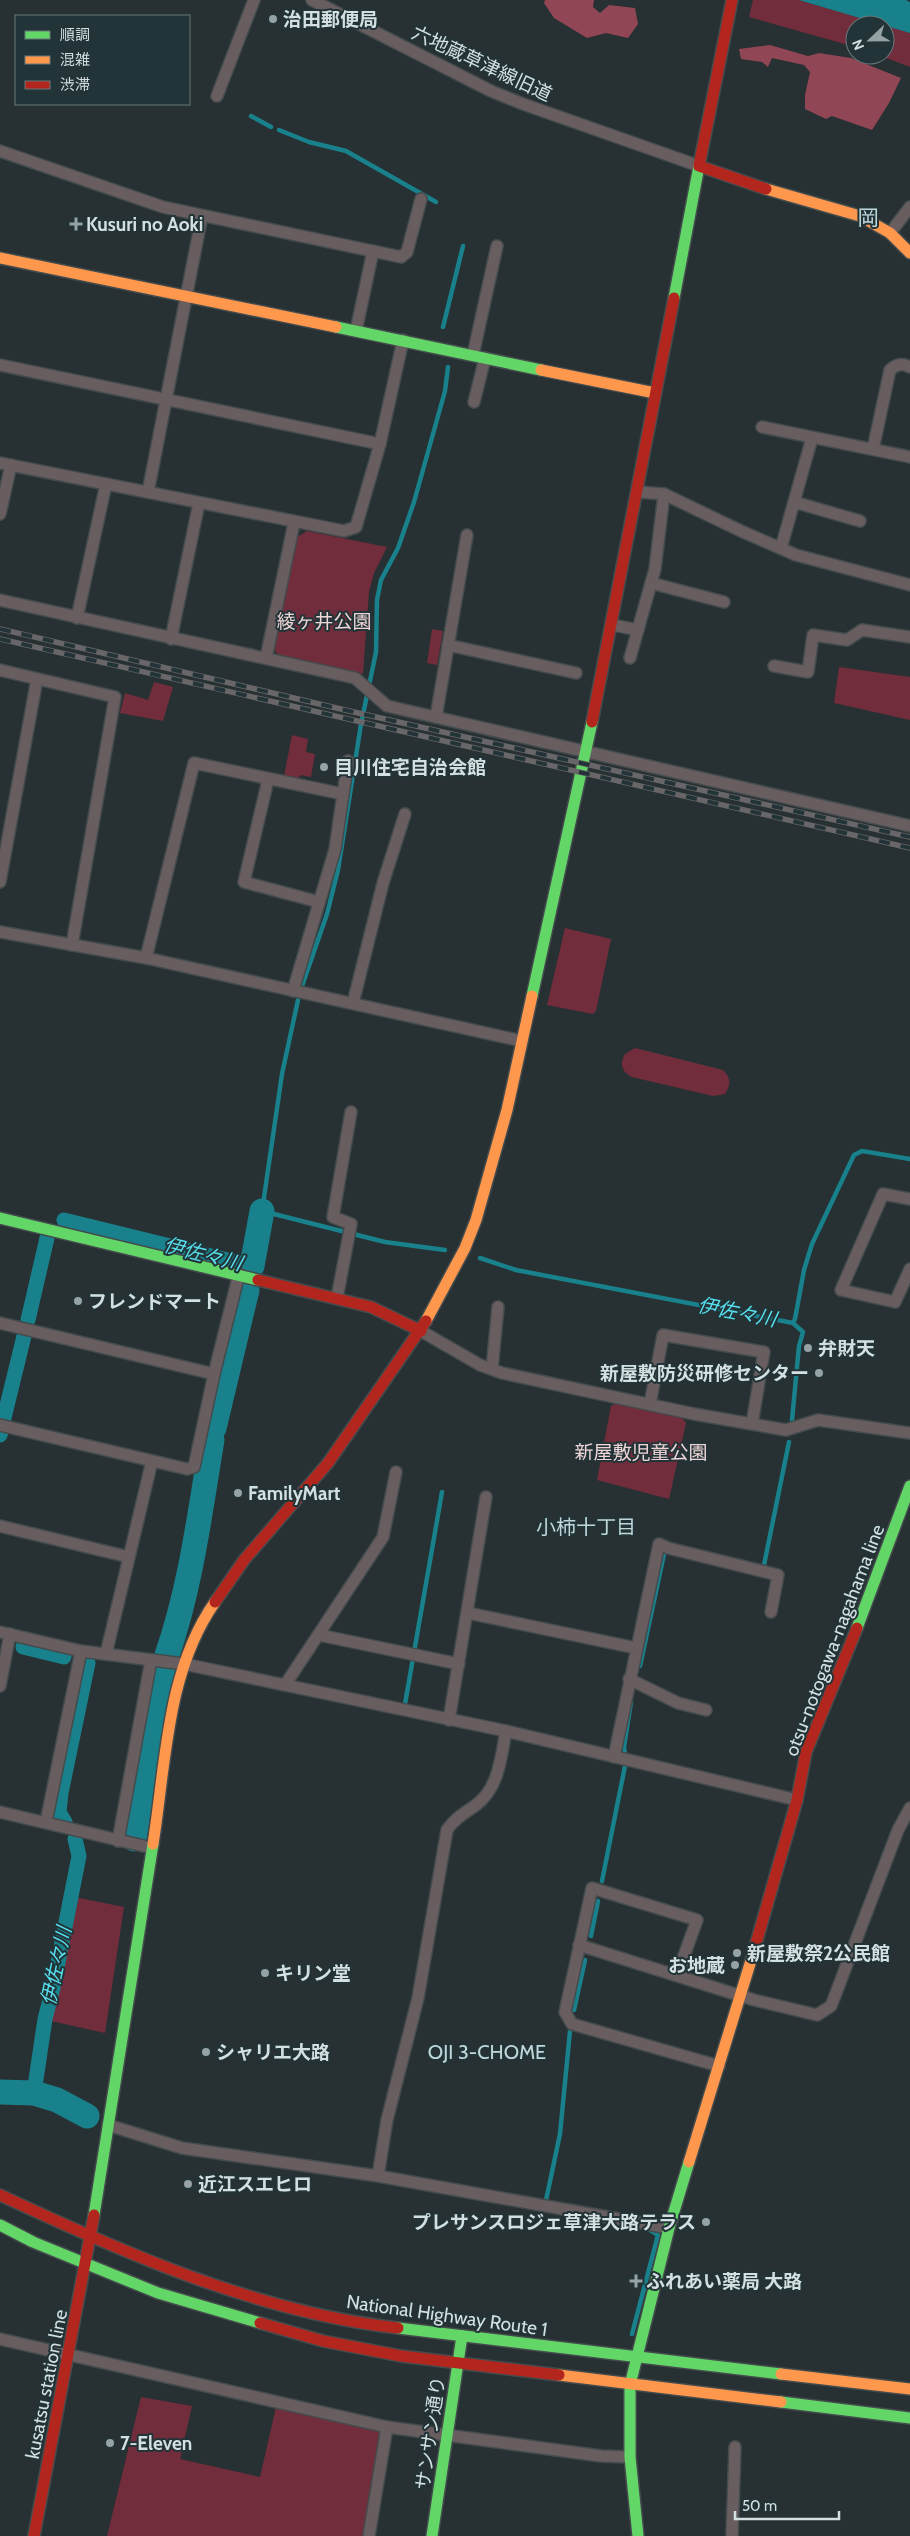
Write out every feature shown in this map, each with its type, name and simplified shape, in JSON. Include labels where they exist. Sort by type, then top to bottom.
[{"type":"main road","points":[[731,5],[699,166],[754,186],[860,216],[890,233],[910,254]]},
{"type":"main road","name":"kusatsu station line","points":[[34,2536],[86,2263],[152,1848],[164,1754],[184,1664],[208,1612],[244,1560],[328,1463],[420,1331],[465,1248],[476,1220],[492,1171],[522,1041],[613,625],[655,392],[699,166]]},
{"type":"main road","points":[[0,258],[655,392]]},
{"type":"main road","points":[[0,1218],[371,1307],[420,1331]]},
{"type":"main road","name":"otsu-notogawa-nagahama line","points":[[638,2536],[630,2457],[630,2385],[670,2228],[742,1994],[797,1800],[806,1752],[864,1609],[910,1486]]},
{"type":"main road","name":"National Highway Route 1","points":[[0,2195],[90,2238],[164,2267],[260,2298],[327,2316],[386,2327],[910,2389]]},
{"type":"main road","points":[[0,2225],[33,2242],[158,2293],[314,2339],[401,2356],[458,2364],[910,2418]]},
{"type":"main road","name":"サンサン通り","points":[[432,2536],[462,2336]]},
{"type":"street","points":[[217,96],[254,0]]},
{"type":"street","name":"六地蔵草津線旧道","points":[[312,0],[336,5],[518,102],[699,166]]},
{"type":"street","points":[[0,151],[164,206],[202,216],[401,257],[407,252],[421,199]]},
{"type":"street","points":[[890,233],[910,207]]},
{"type":"street","points":[[148,492],[202,216]]},
{"type":"street","points":[[473,355],[497,246]]},
{"type":"street","points":[[356,331],[373,251]]},
{"type":"street","points":[[0,514],[5,464],[294,523],[344,531],[356,527],[380,444],[402,340]]},
{"type":"street","points":[[474,402],[485,358]]},
{"type":"street","points":[[873,449],[890,370],[902,364],[910,367]]},
{"type":"street","points":[[0,365],[380,444]]},
{"type":"street","points":[[762,427],[910,457]]},
{"type":"street","points":[[780,548],[812,438]]},
{"type":"street","points":[[77,618],[106,484]]},
{"type":"street","points":[[638,492],[664,494],[796,555],[910,586]]},
{"type":"street","points":[[630,658],[651,582],[657,553],[664,494]]},
{"type":"street","points":[[794,502],[860,521]]},
{"type":"street","points":[[171,639],[200,503]]},
{"type":"street","points":[[266,658],[294,523]]},
{"type":"street","points":[[436,717],[467,535]]},
{"type":"street","points":[[651,582],[724,602]]},
{"type":"street","points":[[0,600],[355,678],[387,706],[910,826]]},
{"type":"street","points":[[613,625],[638,630]]},
{"type":"street","points":[[774,666],[808,672],[813,635],[847,640],[862,630],[910,637]]},
{"type":"street","points":[[448,645],[576,673]]},
{"type":"street","points":[[0,670],[115,697],[72,945]]},
{"type":"street","points":[[0,882],[37,679]]},
{"type":"street","points":[[293,991],[334,848],[348,761]]},
{"type":"street","points":[[146,958],[194,763],[268,780],[343,794]]},
{"type":"street","points":[[268,780],[244,882],[320,902]]},
{"type":"street","points":[[353,1003],[383,883],[405,814]]},
{"type":"street","points":[[0,932],[146,958],[522,1041]]},
{"type":"street","points":[[337,1298],[351,1224],[333,1217],[351,1112]]},
{"type":"street","points":[[910,1199],[883,1194],[841,1290],[895,1302],[910,1269]]},
{"type":"street","points":[[0,1425],[187,1469],[194,1467],[214,1374],[239,1274]]},
{"type":"street","points":[[492,1369],[498,1307]]},
{"type":"street","points":[[0,1322],[214,1374]]},
{"type":"street","points":[[420,1331],[480,1365],[492,1369],[650,1404],[786,1430],[818,1420],[910,1433]]},
{"type":"street","points":[[650,1404],[663,1335],[764,1352],[752,1424]]},
{"type":"street","points":[[106,1654],[152,1461]]},
{"type":"street","points":[[284,1685],[384,1537],[396,1472]]},
{"type":"street","points":[[449,1720],[486,1497]]},
{"type":"street","points":[[0,1526],[129,1557]]},
{"type":"street","points":[[614,1757],[659,1544],[668,1548],[778,1575],[771,1612]]},
{"type":"street","points":[[468,1614],[636,1648]]},
{"type":"street","points":[[0,1686],[5,1633],[81,1651],[184,1664],[506,1731],[797,1800]]},
{"type":"street","points":[[319,1635],[459,1664]]},
{"type":"street","points":[[46,1822],[81,1651]]},
{"type":"street","points":[[118,1840],[151,1660]]},
{"type":"street","points":[[629,1679],[678,1703],[706,1710]]},
{"type":"street","points":[[378,2176],[387,2120],[418,1998],[447,1830],[458,1817],[486,1796],[498,1768],[506,1731]]},
{"type":"street","points":[[579,1945],[742,1994],[754,2000],[816,2015],[831,2006],[898,1830],[910,1808]]},
{"type":"street","points":[[0,1812],[152,1848]]},
{"type":"street","points":[[677,1975],[696,1920],[592,1888],[565,2012],[572,2024],[719,2066]]},
{"type":"street","points":[[108,2125],[182,2148],[378,2176],[670,2228]]},
{"type":"street","points":[[0,2339],[70,2353],[283,2405],[387,2427],[601,2456],[630,2457]]},
{"type":"street","points":[[369,2536],[387,2427]]},
{"type":"street","points":[[732,2536],[735,2447]]},
{"type":"green space","points":[[753,0],[799,0],[850,15],[845,15],[845,44],[749,17]]},
{"type":"green space","points":[[895,28],[910,33],[910,67],[895,61]]},
{"type":"green space","name":"綾ヶ井公園","points":[[307,531],[387,547],[374,573],[369,592],[363,674],[280,657],[274,649],[297,537]]},
{"type":"green space","points":[[432,629],[443,631],[437,665],[427,663]]},
{"type":"green space","points":[[839,667],[910,677],[910,720],[834,703]]},
{"type":"green space","points":[[154,682],[173,687],[163,721],[120,713],[125,693],[148,700]]},
{"type":"green space","points":[[292,735],[308,739],[306,752],[315,754],[311,777],[300,775],[299,778],[284,776]]},
{"type":"green space","points":[[565,928],[611,939],[596,1011],[593,1014],[547,1005]]},
{"type":"green space","points":[[635,1048],[723,1070],[729,1079],[727,1091],[725,1094],[713,1096],[632,1077],[622,1067],[622,1061],[625,1054]]},
{"type":"green space","name":"新屋敷児童公園","points":[[617,1403],[680,1416],[686,1423],[669,1499],[597,1480],[611,1406]]},
{"type":"green space","points":[[74,1897],[124,1907],[105,2033],[51,2021],[47,2017],[55,1992]]},
{"type":"green space","points":[[141,2397],[192,2406],[180,2459],[260,2477],[276,2407],[382,2432],[363,2536],[107,2536]]},
{"type":"shaded area","points":[[545,0],[594,0],[593,7],[600,13],[609,5],[635,8],[638,24],[628,38],[606,33],[587,38],[554,18],[544,3]]},
{"type":"shaded area","points":[[770,45],[808,56],[819,53],[845,57],[845,65],[868,65],[901,78],[889,103],[872,130],[832,116],[826,119],[805,109],[805,95],[810,72],[804,65],[772,58],[768,67],[762,62],[741,59],[739,49]]},
{"type":"water","points":[[799,0],[906,0],[910,2],[910,33],[895,29],[895,15],[849,15]]},
{"type":"waterway","points":[[251,116],[271,127]]},
{"type":"waterway","points":[[279,130],[309,142],[346,151],[436,202]]},
{"type":"waterway","points":[[443,327],[463,246]]},
{"type":"waterway","points":[[302,986],[327,914],[338,870],[361,724],[376,652],[377,600],[381,580],[398,548],[414,502],[445,391],[448,367]]},
{"type":"waterway","points":[[298,1000],[282,1074],[262,1211],[385,1242],[445,1250]]},
{"type":"waterway","name":"伊佐々川","points":[[480,1258],[516,1270],[793,1323],[804,1270],[812,1244],[854,1155],[862,1151],[910,1159]]},
{"type":"waterway","name":"伊佐々川","points":[[252,1266],[262,1211]]},
{"type":"waterway","name":"伊佐々川","points":[[64,1220],[252,1266]]},
{"type":"waterway","name":"伊佐々川","points":[[28,1320],[47,1238]]},
{"type":"waterway","name":"伊佐々川","points":[[214,1428],[247,1290]]},
{"type":"waterway","points":[[792,1420],[799,1346],[803,1332],[793,1323]]},
{"type":"waterway","name":"伊佐々川","points":[[4,1418],[24,1336]]},
{"type":"waterway","name":"伊佐々川","points":[[167,1655],[189,1576],[212,1440]]},
{"type":"waterway","points":[[764,1565],[789,1442]]},
{"type":"waterway","points":[[405,1704],[442,1492]]},
{"type":"waterway","points":[[640,1666],[664,1554]]},
{"type":"waterway","name":"伊佐々川","points":[[23,1647],[64,1657]]},
{"type":"waterway","name":"伊佐々川","points":[[65,1822],[59,1812],[61,1793],[88,1663]]},
{"type":"waterway","name":"伊佐々川","points":[[134,1839],[152,1726],[164,1670]]},
{"type":"waterway","points":[[625,1754],[624,1747],[631,1702]]},
{"type":"waterway","points":[[602,1881],[625,1766]]},
{"type":"waterway","name":"伊佐々川","points":[[34,2093],[45,2019],[53,1988],[79,1856],[75,1839]]},
{"type":"waterway","points":[[591,1936],[598,1901]]},
{"type":"waterway","points":[[574,2010],[585,1960]]},
{"type":"waterway","points":[[545,2205],[560,2134],[570,2031]]},
{"type":"waterway","name":"伊佐々川","points":[[0,2092],[34,2093],[57,2100],[87,2116]]},
{"type":"waterway","points":[[632,2334],[658,2235],[650,2230]]},
{"type":"railway","points":[[0,629],[345,710],[910,837]]},
{"type":"railway","points":[[0,639],[910,848]]},
{"type":"traffic: fast","points":[[674,298],[699,166]]},
{"type":"traffic: fast","points":[[336,327],[541,370]]},
{"type":"traffic: fast","points":[[532,996],[592,722]]},
{"type":"traffic: fast","points":[[0,1218],[258,1280]]},
{"type":"traffic: fast","points":[[857,1628],[910,1486]]},
{"type":"traffic: fast","points":[[94,2215],[153,1844]]},
{"type":"traffic: fast","points":[[630,2385],[669,2228],[689,2162]]},
{"type":"traffic: fast","points":[[0,2225],[33,2242],[158,2293],[260,2323]]},
{"type":"traffic: fast","points":[[398,2328],[781,2374]]},
{"type":"traffic: fast","points":[[432,2536],[462,2336]]},
{"type":"traffic: fast","points":[[630,2385],[630,2457],[638,2536]]},
{"type":"traffic: fast","points":[[781,2402],[910,2418]]},
{"type":"traffic: slow","points":[[766,189],[860,216],[890,233],[910,253]]},
{"type":"traffic: slow","points":[[0,258],[336,327]]},
{"type":"traffic: slow","points":[[541,370],[655,393]]},
{"type":"traffic: slow","points":[[426,1321],[465,1248],[476,1220],[507,1110],[532,996]]},
{"type":"traffic: slow","points":[[153,1844],[165,1750],[177,1688],[186,1658],[199,1629],[215,1602]]},
{"type":"traffic: slow","points":[[689,2162],[753,1954]]},
{"type":"traffic: slow","points":[[781,2374],[910,2389]]},
{"type":"traffic: slow","points":[[559,2375],[781,2402]]},
{"type":"traffic: jam","points":[[732,0],[699,166],[766,189]]},
{"type":"traffic: jam","points":[[592,722],[674,298]]},
{"type":"traffic: jam","points":[[258,1280],[371,1307],[421,1331]]},
{"type":"traffic: jam","points":[[215,1602],[244,1560],[328,1463],[426,1321]]},
{"type":"traffic: jam","points":[[753,1954],[797,1800],[806,1752],[857,1628]]},
{"type":"traffic: jam","points":[[0,2195],[144,2259],[193,2278],[294,2309],[398,2328]]},
{"type":"traffic: jam","points":[[34,2536],[94,2215]]},
{"type":"traffic: jam","points":[[260,2323],[323,2341],[401,2356],[559,2375]]},
{"type":"place","name":"治田郵便局","points":[[273,19]]},
{"type":"place","name":"Kusuri no Aoki","points":[[76,224]]},
{"type":"place","name":"目川住宅自治会館","points":[[324,767]]},
{"type":"place","name":"フレンドマート","points":[[78,1301]]},
{"type":"place","name":"弁財天","points":[[808,1348]]},
{"type":"place","name":"新屋敷防災研修センター","points":[[819,1373]]},
{"type":"place","name":"FamilyMart","points":[[238,1493]]},
{"type":"place","name":"新屋敷祭2公民館","points":[[737,1953]]},
{"type":"place","name":"お地蔵","points":[[735,1965]]},
{"type":"place","name":"キリン堂","points":[[265,1973]]},
{"type":"place","name":"シャリエ大路","points":[[206,2052]]},
{"type":"place","name":"近江スエヒロ","points":[[188,2184]]},
{"type":"place","name":"プレサンスロジェ草津大路テラス","points":[[706,2222]]},
{"type":"place","name":"ふれあい薬局 大路","points":[[636,2281]]},
{"type":"place","name":"7-Eleven","points":[[110,2443]]},
{"type":"district","name":"岡","points":[[868,218]]},
{"type":"district","name":"小柿十丁目","points":[[586,1527]]},
{"type":"district","name":"OJI 3-CHOME","points":[[487,2052]]}]
